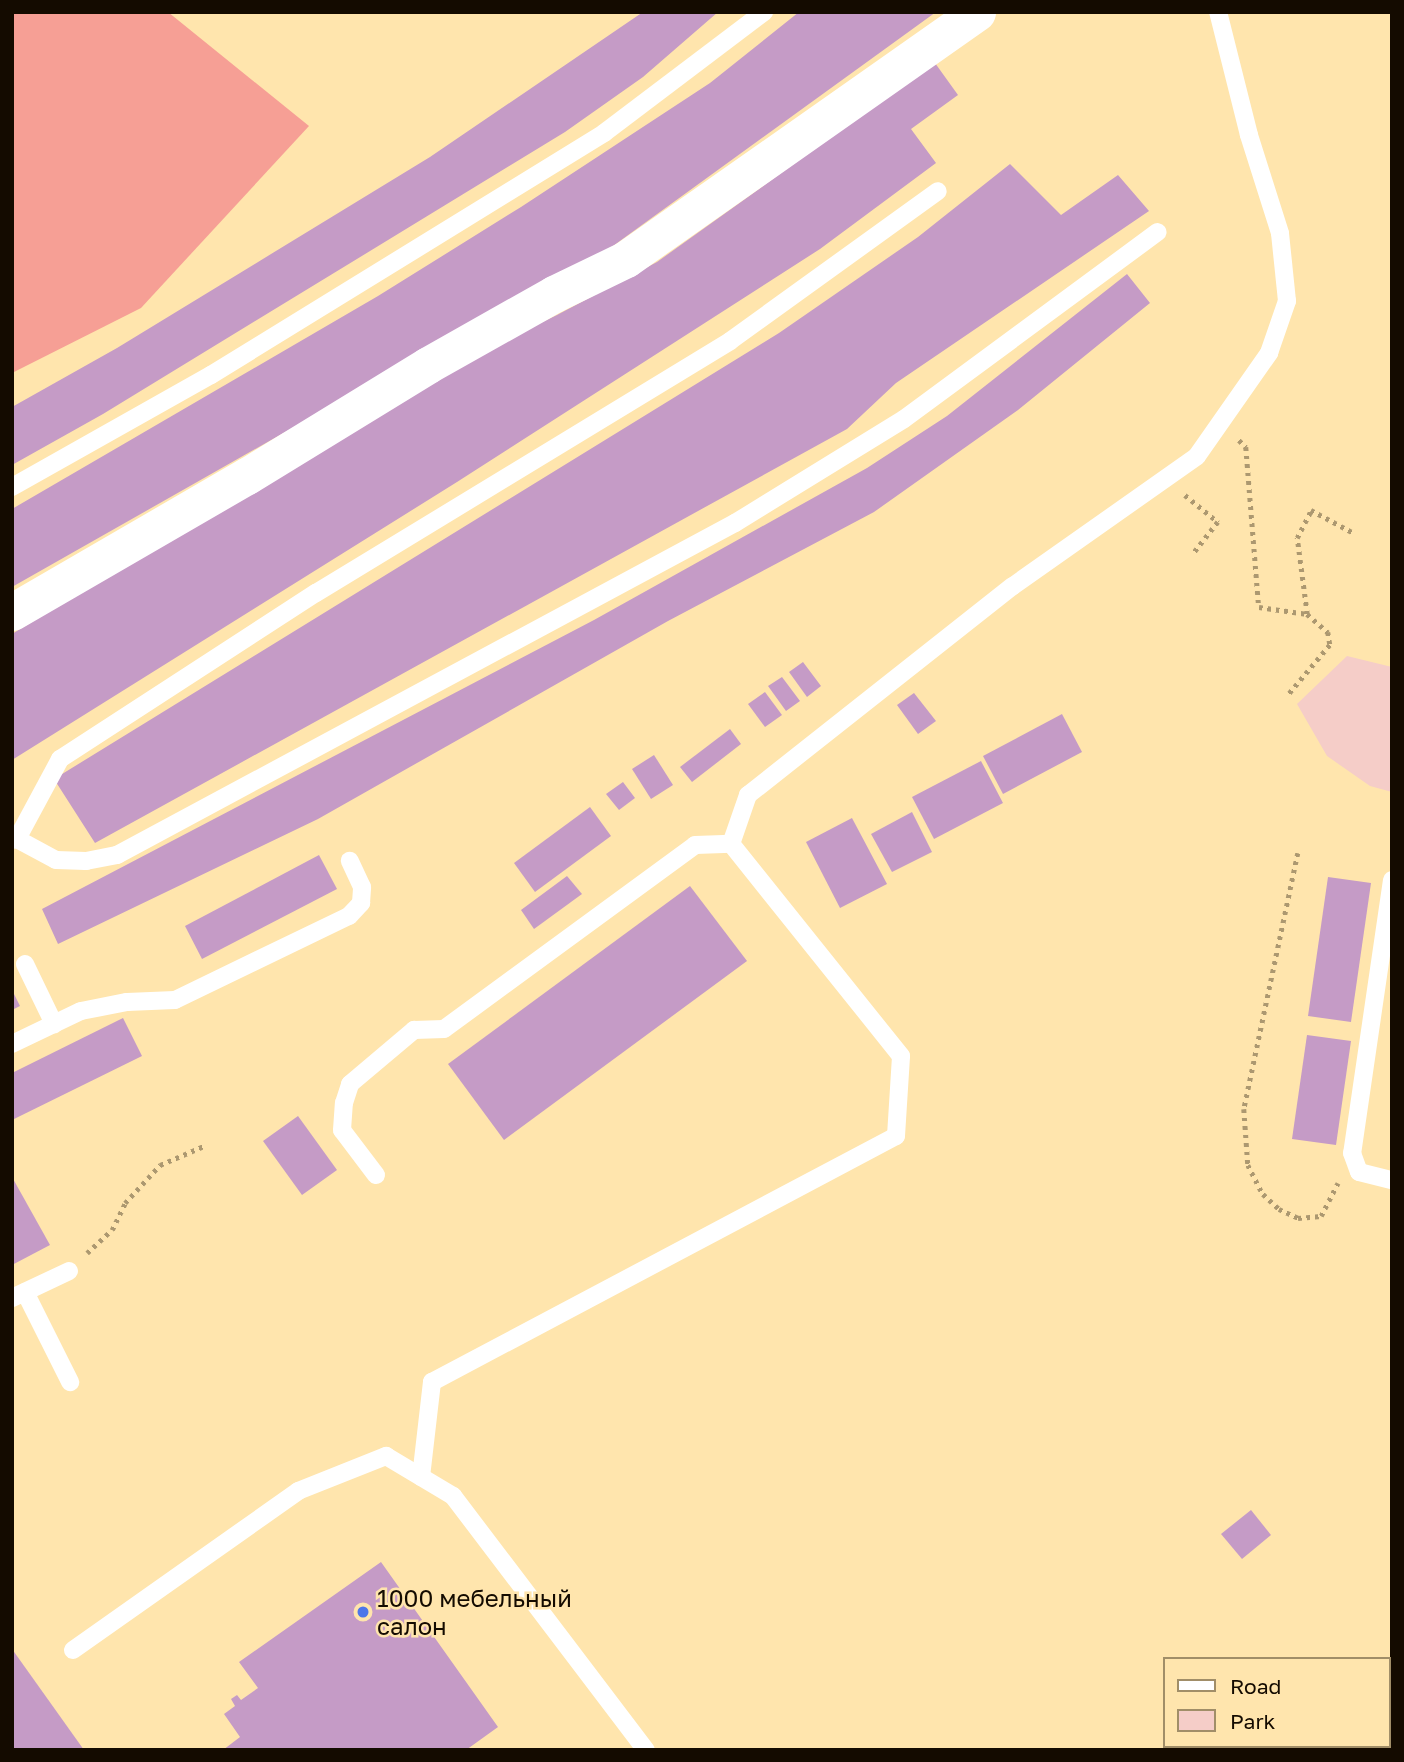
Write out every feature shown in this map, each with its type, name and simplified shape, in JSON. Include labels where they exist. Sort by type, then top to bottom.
[{"type":"street","points":[[12,612],[247,476],[428,365],[554,294],[626,259],[977,12]]},
{"type":"lane","points":[[12,488],[211,375],[604,133],[764,12]]},
{"type":"lane","points":[[731,844],[748,795],[1013,586],[1197,456],[1269,353],[1287,301],[1280,233],[1249,135],[1218,12]]},
{"type":"lane","points":[[938,191],[730,341],[316,593],[60,759],[15,840],[56,860],[86,861],[117,855],[735,523],[904,419],[1158,232]]},
{"type":"lane","points":[[376,1175],[342,1130],[344,1103],[350,1084],[414,1030],[444,1029],[695,845],[731,844]]},
{"type":"lane","points":[[421,1477],[432,1382],[896,1136],[901,1056],[731,844]]},
{"type":"lane","points":[[12,1044],[93,1009],[127,1002],[175,1000],[349,916],[361,903],[362,887],[350,861]]},
{"type":"lane","points":[[1392,880],[1352,1153],[1359,1172],[1392,1181]]},
{"type":"lane","points":[[25,964],[54,1024]]},
{"type":"lane","points":[[69,1271],[19,1295],[70,1382]]},
{"type":"lane","points":[[73,1650],[298,1491],[386,1456],[453,1496],[646,1750]]},
{"type":"path","points":[[1222,421],[1245,447],[1259,607],[1307,614],[1328,632],[1330,645],[1289,694]]},
{"type":"path","points":[[1165,479],[1218,522],[1193,554]]},
{"type":"path","points":[[1307,614],[1297,538],[1311,510],[1352,532]]},
{"type":"path","points":[[1298,853],[1244,1109],[1248,1165],[1263,1194],[1279,1209],[1298,1218],[1321,1216],[1339,1181],[1359,1172]]},
{"type":"path","points":[[69,1271],[112,1230],[125,1203],[160,1165],[204,1146]]},
{"type":"green space","points":[[1347,656],[1392,667],[1392,792],[1370,786],[1327,756],[1297,704]]},
{"type":"shaded area","points":[[12,12],[168,12],[309,126],[141,308],[12,373]]},
{"type":"building","points":[[643,12],[718,12],[643,77],[565,132],[103,414],[12,465],[12,407],[117,348],[430,157]]},
{"type":"building","points":[[799,12],[936,12],[613,246],[12,587],[12,509],[378,296],[521,207],[710,83]]},
{"type":"building","points":[[935,63],[958,95],[911,129],[936,163],[820,249],[457,482],[12,760],[12,634],[456,364],[657,262]]},
{"type":"building","points":[[1010,164],[1061,215],[1118,175],[1149,211],[896,383],[847,429],[95,843],[54,779],[779,333],[918,237]]},
{"type":"building","points":[[1127,274],[1150,303],[1018,410],[874,512],[668,621],[318,819],[58,944],[42,909],[594,620],[867,468],[947,416]]},
{"type":"building","points":[[803,662],[821,686],[807,697],[789,672]]},
{"type":"building","points":[[782,677],[800,701],[786,711],[768,686]]},
{"type":"building","points":[[765,692],[782,715],[765,727],[748,704]]},
{"type":"building","points":[[914,693],[936,721],[918,734],[897,705]]},
{"type":"building","points":[[1062,714],[1082,752],[1003,794],[983,756]]},
{"type":"building","points":[[730,729],[741,744],[692,782],[680,767]]},
{"type":"building","points":[[654,755],[673,785],[651,799],[632,769]]},
{"type":"building","points":[[981,761],[1003,803],[934,839],[912,797]]},
{"type":"building","points":[[623,782],[635,798],[619,810],[606,794]]},
{"type":"building","points":[[590,807],[611,836],[535,892],[514,863]]},
{"type":"building","points":[[912,812],[932,852],[892,872],[871,834]]},
{"type":"building","points":[[852,818],[887,884],[840,908],[806,842]]},
{"type":"building","points":[[319,855],[337,889],[202,959],[185,926]]},
{"type":"building","points":[[567,876],[582,894],[534,929],[521,910]]},
{"type":"building","points":[[1328,877],[1371,883],[1351,1022],[1308,1016]]},
{"type":"building","points":[[690,886],[747,961],[504,1140],[448,1064]]},
{"type":"building","points":[[12,990],[20,1006],[12,1010]]},
{"type":"building","points":[[123,1018],[142,1056],[12,1120],[12,1073]]},
{"type":"building","points":[[1307,1035],[1351,1041],[1336,1145],[1292,1139]]},
{"type":"building","points":[[298,1116],[337,1170],[302,1195],[263,1141]]},
{"type":"building","points":[[12,1177],[50,1245],[12,1265]]},
{"type":"building","points":[[1251,1510],[1271,1535],[1242,1559],[1221,1534]]},
{"type":"building","name":"1000 мебельный салон","points":[[381,1562],[498,1727],[466,1750],[223,1750],[240,1737],[224,1714],[235,1706],[231,1699],[237,1695],[241,1700],[258,1688],[239,1662]]},
{"type":"building","points":[[12,1649],[84,1750],[12,1750]]},
{"type":"place","name":"1000 мебельный салон","points":[[363,1612]]}]
